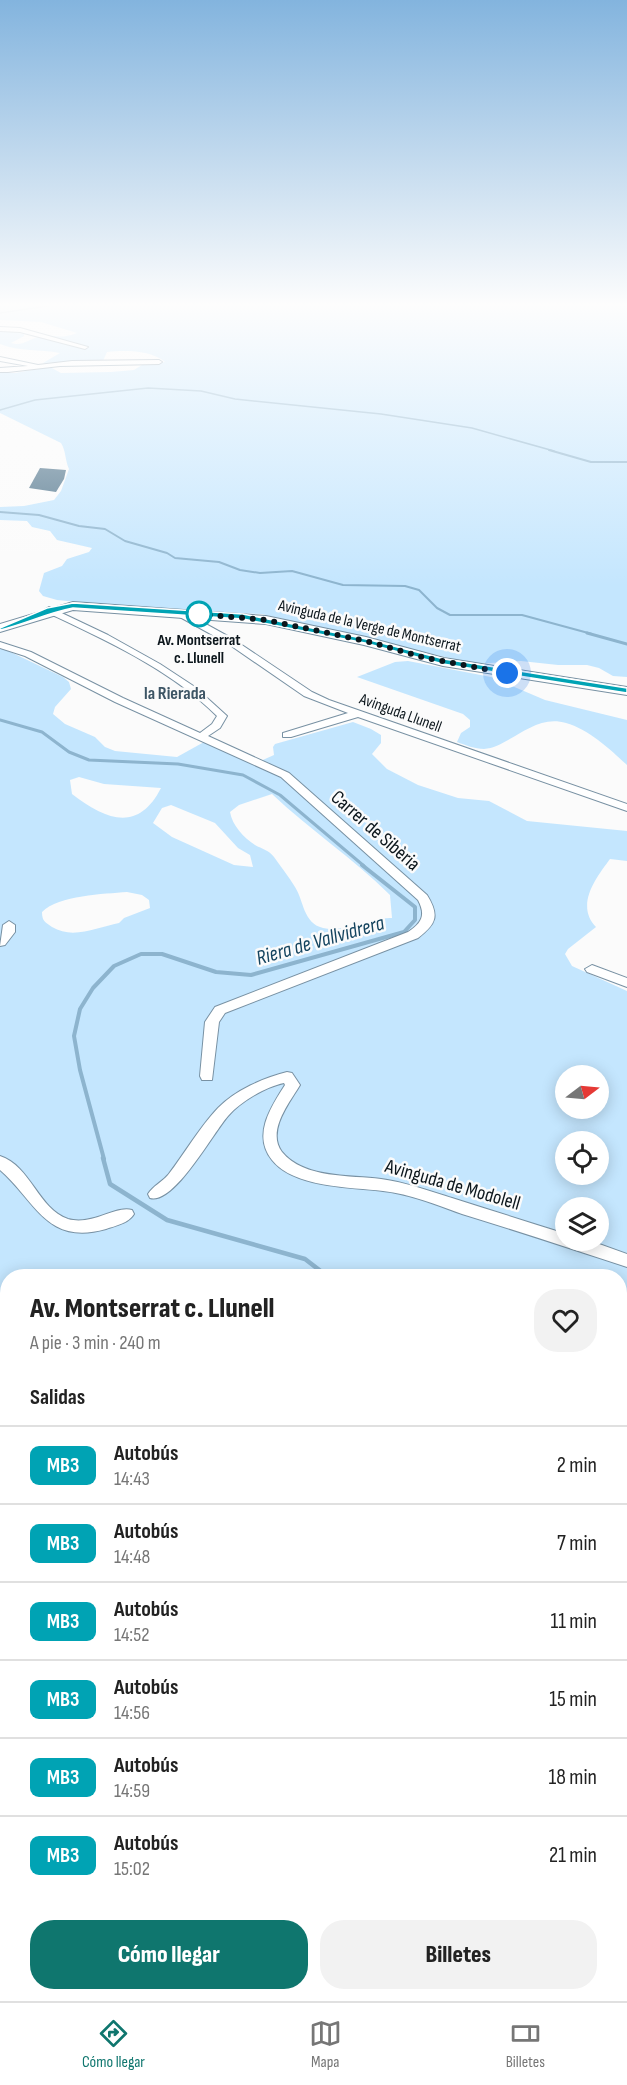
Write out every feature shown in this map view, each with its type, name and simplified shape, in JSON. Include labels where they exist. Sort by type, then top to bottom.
[{"type":"street","name":"Avinguda de la Verge de Montserrat","points":[[0,628],[21,623],[49,610],[78,606],[218,615],[266,620],[366,641],[435,660],[627,691]]},
{"type":"street","points":[[49,610],[125,645],[217,710],[222,716],[221,722],[202,736]]},
{"type":"street","name":"Avinguda Llunell","points":[[181,614],[230,641],[308,694],[357,714],[627,807]]},
{"type":"street","name":"Carrer de Sibèria","points":[[0,645],[17,650],[119,700],[285,775],[358,843],[418,892],[427,904],[429,914],[424,927],[401,940],[220,1010],[213,1022],[207,1076]]},
{"type":"street","points":[[287,735],[357,714]]},
{"type":"street","points":[[0,942],[9,932],[5,922]]},
{"type":"street","points":[[592,969],[627,983]]},
{"type":"street","name":"Avinguda de Modolell","points":[[156,1194],[171,1182],[223,1112],[272,1081],[287,1077],[293,1085],[279,1104],[269,1129],[273,1151],[284,1165],[326,1179],[380,1183],[400,1188],[555,1236]]},
{"type":"street","points":[[0,1162],[17,1176],[40,1207],[56,1220],[77,1226],[97,1226],[126,1214]]},
{"type":"street","name":"Avinguda de Modolell","points":[[598,1251],[627,1261]]},
{"type":"shaded area","points":[[0,399],[627,399],[627,677],[613,676],[599,668],[587,665],[521,661],[475,664],[262,614],[158,610],[57,600],[43,596],[39,591],[44,573],[62,566],[67,559],[89,552],[92,548],[57,540],[50,531],[32,527],[27,521],[0,520],[0,507],[24,506],[54,500],[61,491],[69,469],[61,443],[0,413]]},
{"type":"shaded area","points":[[0,647],[69,682],[71,689],[55,707],[53,714],[65,724],[95,737],[105,747],[115,751],[177,757],[204,742],[256,763],[274,755],[275,744],[353,722],[381,735],[381,743],[372,754],[387,769],[418,785],[458,798],[489,801],[527,821],[627,831],[627,861],[610,859],[594,883],[587,910],[596,927],[568,949],[565,954],[572,966],[627,991],[627,1269],[0,1269]],"holes":[[[79,777],[104,784],[161,788],[142,812],[132,817],[121,818],[97,810],[72,794],[70,780]],[[272,794],[390,895],[392,918],[331,929],[323,928],[311,921],[295,887],[274,857],[251,842],[233,822],[230,812],[239,805]],[[171,805],[215,823],[238,848],[250,855],[253,867],[234,865],[172,837],[153,823],[162,808]],[[127,892],[142,895],[149,900],[150,908],[124,918],[119,923],[77,933],[60,931],[43,919],[42,912],[50,906],[82,896]]]},
{"type":"shaded area","points":[[408,661],[491,677],[545,700],[627,720],[627,765],[583,730],[554,721],[533,726],[494,747],[484,749],[467,746],[457,742],[461,733],[470,727],[470,720],[463,714],[357,677],[395,662]]},
{"type":"building","points":[[40,468],[66,470],[64,479],[56,492],[29,488]]},
{"type":"waterway","points":[[0,410],[41,399]]},
{"type":"waterway","points":[[239,399],[381,414],[472,428],[554,451]]},
{"type":"waterway","points":[[549,450],[591,462],[627,462]]},
{"type":"waterway","points":[[0,512],[39,515],[79,526],[105,529],[125,541],[167,553],[175,558],[219,562],[240,570],[260,573],[292,571],[343,585],[405,586],[419,590],[437,608],[450,615],[522,615],[592,634]]},
{"type":"waterway","points":[[587,633],[627,644]]},
{"type":"waterway","name":"Riera de Vallvidrera","points":[[0,720],[42,732],[69,752],[89,760],[178,764],[243,775],[280,795],[364,866]]},
{"type":"waterway","name":"Riera de Vallvidrera","points":[[104,1159],[80,1070],[74,1036],[80,1009],[93,988],[114,966],[141,954],[162,954],[216,972],[251,975],[404,932],[415,920],[415,907],[362,865]]},
{"type":"waterway","name":"Riera de Vallvidrera","points":[[103,1158],[110,1184],[167,1220],[305,1259],[318,1269]]},
{"type":"bus line","name":"MB3","points":[[0,628],[13,626],[49,610],[73,606],[243,616],[366,641],[443,662],[627,691]]},
{"type":"place","name":"Av. Montserrat c. Llunell","points":[[199,614]]},
{"type":"district","name":"la Rierada","points":[[175,693]]},
{"type":"route","points":[[199,614],[243,616],[266,620],[366,641],[426,658],[507,673]]}]
